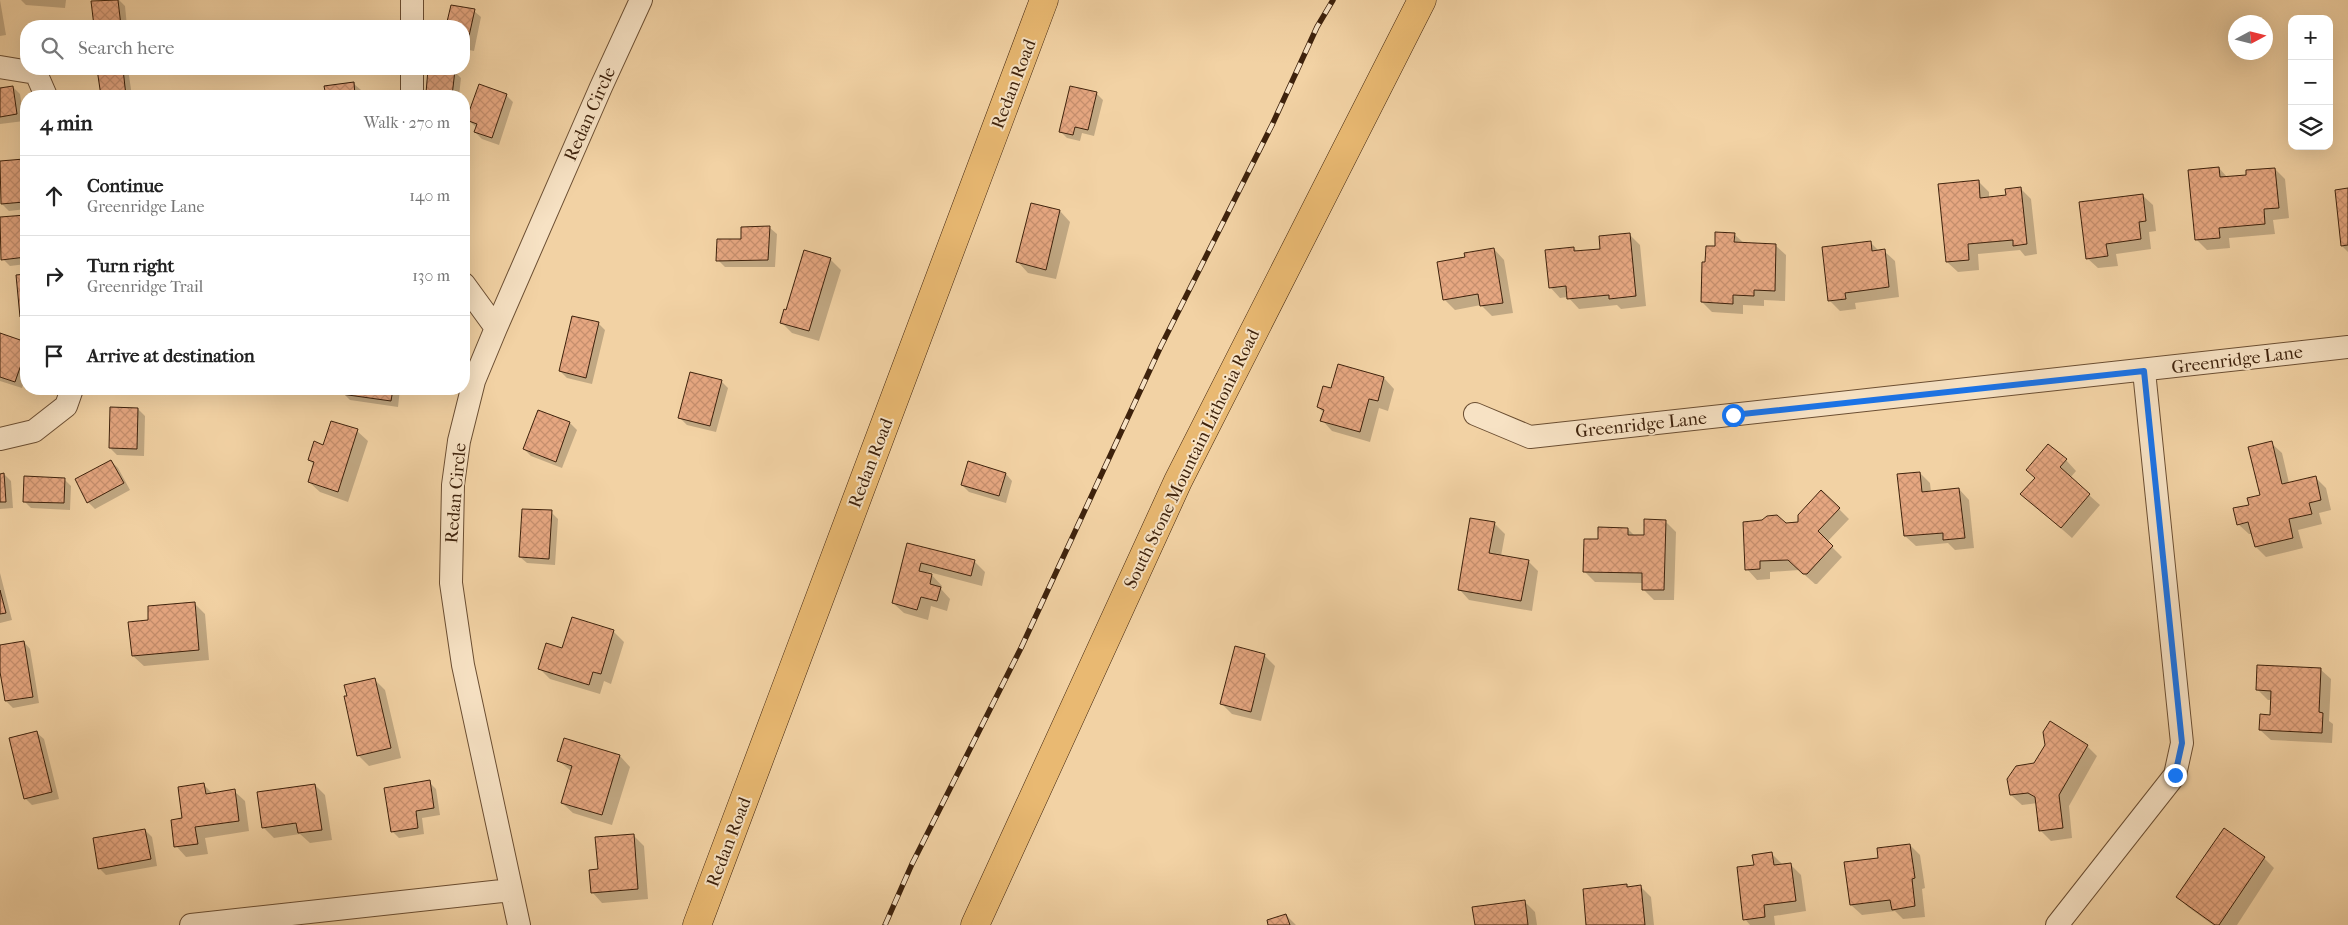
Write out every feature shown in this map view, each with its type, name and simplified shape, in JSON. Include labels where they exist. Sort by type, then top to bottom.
[{"type":"main road","name":"Redan Road","points":[[697,925],[1044,0]]},
{"type":"main road","name":"South Stone Mountain Lithonia Road","points":[[975,925],[1178,481],[1422,0]]},
{"type":"street","points":[[412,0],[412,20]]},
{"type":"street","name":"Redan Circle","points":[[519,925],[463,665],[451,582],[453,485],[459,441],[474,381],[601,87],[641,0]]},
{"type":"street","points":[[0,67],[20,71]]},
{"type":"street","points":[[36,75],[43,90]]},
{"type":"street","points":[[412,75],[412,90]]},
{"type":"street","points":[[470,292],[496,328]]},
{"type":"street","name":"Greenridge Lane","points":[[1475,414],[1530,437],[2144,371],[2348,347]]},
{"type":"street","points":[[2058,925],[2175,775],[2182,743],[2144,371]]},
{"type":"street","points":[[0,439],[34,431],[66,406],[70,395]]},
{"type":"street","points":[[191,925],[511,890]]},
{"type":"building","points":[[118,0],[120,20],[93,20],[91,1]]},
{"type":"building","points":[[451,5],[475,9],[470,32],[470,20],[447,20]]},
{"type":"building","points":[[98,75],[124,75],[125,90],[100,90]]},
{"type":"building","points":[[428,75],[454,75],[453,90],[426,90]]},
{"type":"building","points":[[354,82],[355,90],[325,90],[324,86]]},
{"type":"building","points":[[479,84],[507,94],[492,138],[474,132],[477,124],[470,121],[470,109]]},
{"type":"building","points":[[13,86],[17,114],[0,117],[0,88]]},
{"type":"building","points":[[1070,86],[1097,92],[1088,130],[1075,127],[1073,135],[1059,132]]},
{"type":"building","points":[[20,159],[20,202],[1,204],[0,161]]},
{"type":"building","points":[[2219,167],[2220,177],[2246,175],[2246,170],[2275,168],[2279,208],[2264,209],[2265,224],[2219,228],[2220,238],[2195,240],[2188,170]]},
{"type":"building","points":[[1979,180],[1980,198],[2006,195],[2005,189],[2021,187],[2027,244],[2013,246],[2013,240],[1968,244],[1969,260],[1946,262],[1938,184]]},
{"type":"building","points":[[2348,188],[2348,245],[2341,246],[2335,190]]},
{"type":"building","points":[[2143,194],[2146,221],[2139,222],[2141,239],[2106,244],[2108,256],[2086,259],[2079,202]]},
{"type":"building","points":[[1031,203],[1060,210],[1046,270],[1016,262]]},
{"type":"building","points":[[20,215],[20,258],[1,260],[0,217]]},
{"type":"building","points":[[770,226],[768,260],[716,261],[717,239],[741,239],[741,227]]},
{"type":"building","points":[[1715,232],[1735,233],[1734,242],[1776,244],[1775,291],[1754,290],[1754,296],[1733,295],[1733,304],[1701,302],[1702,262],[1705,262],[1706,246],[1715,246]]},
{"type":"building","points":[[1630,233],[1636,296],[1609,299],[1609,295],[1567,299],[1566,286],[1549,288],[1545,250],[1574,247],[1574,251],[1600,249],[1599,236]]},
{"type":"building","points":[[1871,241],[1872,251],[1885,249],[1889,287],[1845,293],[1846,299],[1828,301],[1822,247]]},
{"type":"building","points":[[1494,248],[1503,303],[1480,306],[1478,294],[1443,300],[1437,262],[1465,257],[1464,253]]},
{"type":"building","points":[[804,250],[831,258],[809,331],[780,323],[784,309],[786,310]]},
{"type":"building","points":[[16,275],[20,275],[20,317]]},
{"type":"building","points":[[572,316],[599,322],[586,378],[559,371]]},
{"type":"building","points":[[0,333],[20,340],[20,368],[15,382],[0,377]]},
{"type":"building","points":[[1338,364],[1384,377],[1378,401],[1369,399],[1360,432],[1320,421],[1324,410],[1317,407],[1323,386],[1331,388]]},
{"type":"building","points":[[690,372],[722,380],[710,426],[678,418]]},
{"type":"building","points":[[348,395],[392,395],[391,401]]},
{"type":"building","points":[[110,407],[138,408],[137,449],[109,448]]},
{"type":"building","points":[[538,410],[570,422],[556,462],[523,449]]},
{"type":"building","points":[[331,421],[358,429],[338,492],[308,482],[314,462],[308,460],[314,441],[323,445]]},
{"type":"building","points":[[2272,441],[2282,484],[2316,476],[2321,500],[2309,503],[2312,514],[2289,519],[2293,538],[2255,547],[2248,522],[2237,525],[2233,508],[2249,505],[2247,498],[2260,495],[2248,447]]},
{"type":"building","points":[[2048,444],[2067,459],[2060,467],[2090,494],[2061,528],[2020,494],[2035,478],[2026,470]]},
{"type":"building","points":[[111,460],[124,483],[87,503],[75,479]]},
{"type":"building","points":[[968,461],[1006,473],[999,496],[961,485]]},
{"type":"building","points":[[1920,472],[1922,492],[1959,488],[1965,538],[1943,540],[1943,533],[1904,536],[1897,474]]},
{"type":"building","points":[[4,473],[6,502],[0,502],[0,474]]},
{"type":"building","points":[[24,476],[65,478],[64,503],[23,502]]},
{"type":"building","points":[[1821,490],[1840,508],[1818,531],[1833,546],[1807,574],[1803,574],[1788,560],[1760,561],[1760,569],[1745,570],[1743,522],[1762,520],[1767,516],[1777,515],[1786,523],[1798,522],[1798,515]]},
{"type":"building","points":[[522,509],[552,510],[549,559],[519,557]]},
{"type":"building","points":[[1470,518],[1495,522],[1489,553],[1529,560],[1521,601],[1458,590]]},
{"type":"building","points":[[1644,519],[1666,520],[1664,590],[1642,590],[1642,573],[1583,572],[1584,539],[1598,539],[1598,527],[1628,528],[1628,535],[1644,535]]},
{"type":"building","points":[[907,543],[975,560],[971,576],[921,563],[919,571],[932,574],[930,584],[941,587],[937,601],[921,597],[917,610],[892,603]]},
{"type":"building","points":[[0,590],[6,613],[0,614]]},
{"type":"building","points":[[195,602],[199,650],[132,656],[128,622],[148,620],[148,606]]},
{"type":"building","points":[[572,617],[614,630],[601,674],[593,672],[589,685],[538,669],[546,643],[562,648]]},
{"type":"building","points":[[24,641],[33,697],[5,701],[0,672],[0,645]]},
{"type":"building","points":[[1235,646],[1265,654],[1251,712],[1220,704]]},
{"type":"building","points":[[2257,665],[2321,668],[2319,712],[2323,713],[2322,733],[2259,730],[2260,714],[2270,715],[2271,691],[2256,690]]},
{"type":"building","points":[[375,678],[391,748],[357,756],[344,696],[347,696],[344,685]]},
{"type":"building","points":[[2050,721],[2088,745],[2059,795],[2063,828],[2039,831],[2035,797],[2028,793],[2010,795],[2007,779],[2016,766],[2034,763],[2045,745],[2043,732]]},
{"type":"building","points":[[37,731],[52,792],[24,799],[9,738]]},
{"type":"building","points":[[564,738],[620,755],[602,815],[561,803],[572,766],[557,761]]},
{"type":"building","points":[[430,780],[434,808],[416,811],[418,828],[391,832],[384,788]]},
{"type":"building","points":[[204,783],[206,794],[235,789],[239,821],[195,827],[198,844],[174,847],[171,820],[182,818],[178,787]]},
{"type":"building","points":[[315,784],[322,830],[298,833],[296,823],[262,828],[257,792]]},
{"type":"building","points":[[2224,828],[2265,857],[2219,925],[2215,925],[2176,897]]},
{"type":"building","points":[[145,829],[151,859],[98,869],[93,838]]},
{"type":"building","points":[[634,834],[638,889],[591,893],[589,870],[598,869],[595,837]]},
{"type":"building","points":[[1910,844],[1915,878],[1912,879],[1915,906],[1892,910],[1890,900],[1850,905],[1844,862],[1878,858],[1877,848]]},
{"type":"building","points":[[1772,852],[1774,865],[1791,863],[1796,901],[1764,905],[1765,917],[1743,920],[1737,867],[1754,865],[1752,855]]},
{"type":"building","points":[[1627,884],[1627,887],[1641,885],[1645,925],[1586,925],[1583,889]]},
{"type":"building","points":[[1525,900],[1528,925],[1475,925],[1472,907]]},
{"type":"building","points":[[1286,914],[1290,925],[1268,925],[1267,920]]},
{"type":"railway","points":[[885,925],[912,864],[1021,648],[1161,346],[1272,125],[1317,27],[1333,0]]},
{"type":"route","points":[[1733,415],[2144,371],[2182,743],[2175,775]]}]
